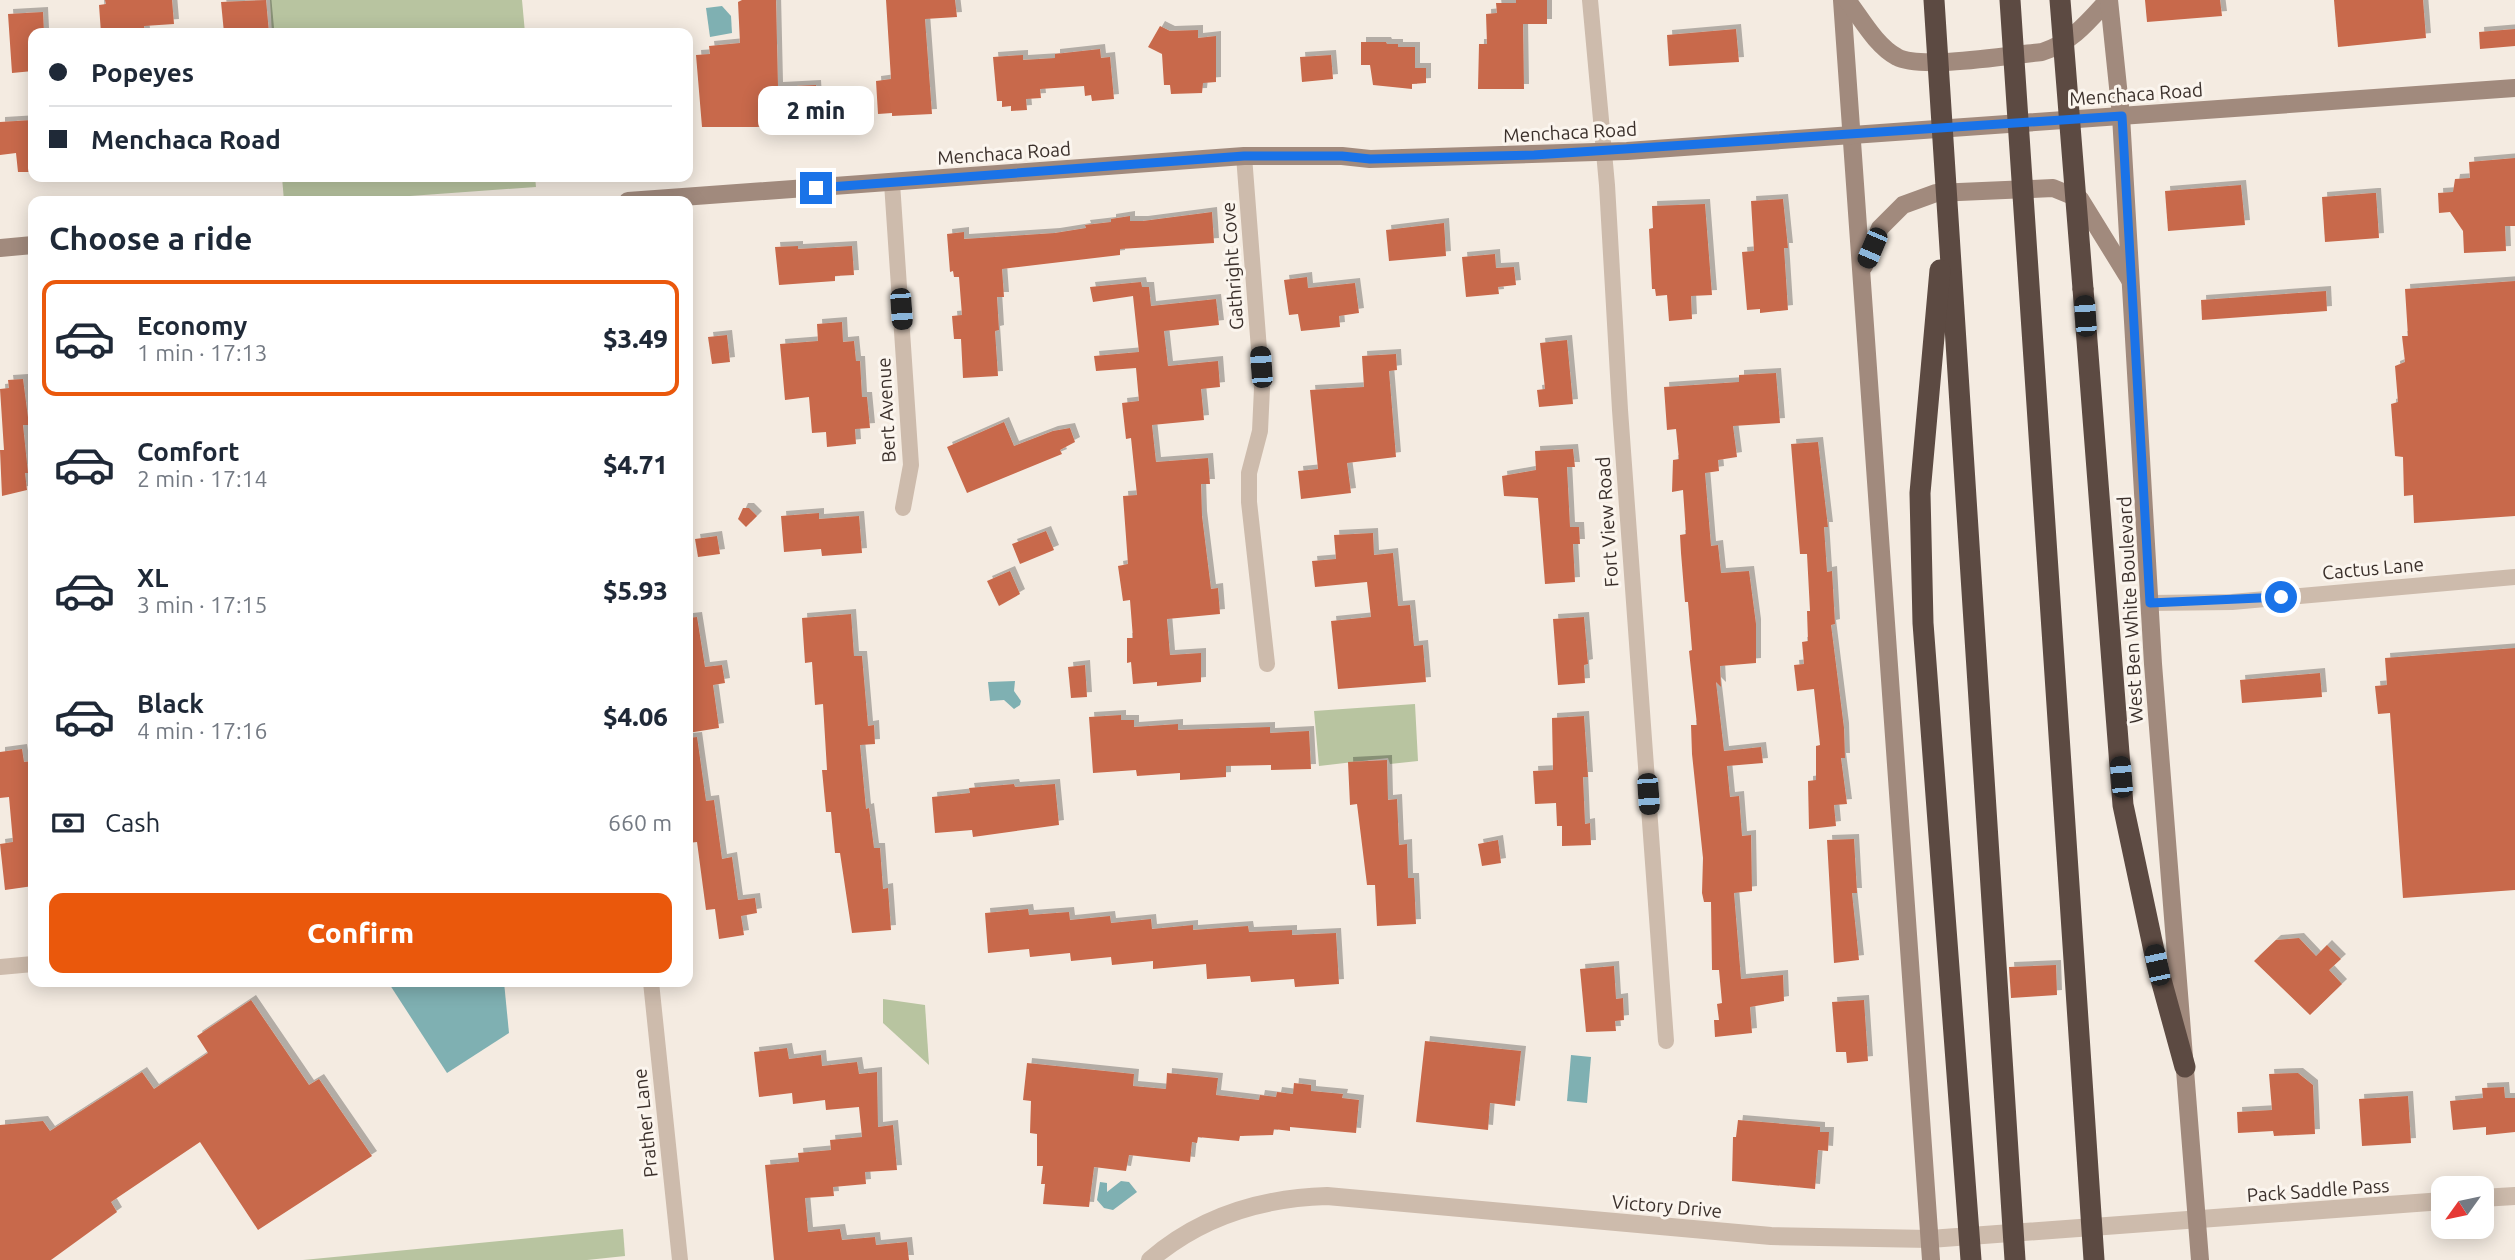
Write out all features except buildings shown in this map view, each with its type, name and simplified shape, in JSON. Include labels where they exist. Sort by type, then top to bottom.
[{"type":"highway","points":[[1934,0],[2015,1260]]},
{"type":"highway","points":[[2010,0],[2094,1260]]},
{"type":"highway","points":[[2060,0],[2123,805],[2157,965],[2185,1066]]},
{"type":"highway","points":[[1947,201],[1920,493],[1923,623],[1971,1260]]},
{"type":"main road","points":[[1845,0],[1876,38],[1896,57],[1917,63],[2042,52],[2058,47],[2079,32],[2109,0]]},
{"type":"main road","points":[[1845,0],[1931,1260]]},
{"type":"main road","name":"West Ben White Boulevard","points":[[2109,0],[2122,116],[2150,603],[2200,1260]]},
{"type":"main road","name":"Menchaca Road","points":[[693,197],[1244,156],[1342,156],[1370,159],[1604,152],[2515,88]]},
{"type":"main road","points":[[1863,270],[1881,228],[1903,205],[1936,193],[2053,188],[2080,199],[2132,283]]},
{"type":"main road","points":[[0,248],[28,246]]},
{"type":"street","name":"Fort View Road","points":[[1590,0],[1604,152],[1666,1041]]},
{"type":"street","name":"Gathright Cove","points":[[1244,156],[1262,388],[1259,431],[1249,473],[1249,502],[1267,664]]},
{"type":"street","name":"Bert Avenue","points":[[892,183],[911,465],[903,508]]},
{"type":"street","name":"Cactus Lane","points":[[2150,603],[2232,601],[2515,577]]},
{"type":"street","points":[[0,967],[28,964]]},
{"type":"street","name":"Prather Lane","points":[[651,987],[680,1260]]},
{"type":"street","name":"Victory Drive","points":[[1150,1260],[1184,1235],[1238,1209],[1269,1200],[1314,1196],[1771,1236],[1930,1239],[2197,1220]]},
{"type":"street","points":[[2494,1197],[2515,1196]]},
{"type":"street","name":"Pack Saddle Pass","points":[[2197,1220],[2431,1202]]},
{"type":"green space","points":[[270,0],[522,0],[525,28],[272,28]]},
{"type":"green space","points":[[282,182],[536,182],[536,187],[411,196],[284,196]]},
{"type":"green space","points":[[1415,704],[1418,761],[1390,764],[1388,758],[1319,766],[1314,711]]},
{"type":"green space","points":[[883,999],[925,1005],[929,1065],[883,1023]]},
{"type":"green space","points":[[623,1229],[625,1256],[587,1260],[303,1260]]},
{"type":"water","points":[[722,6],[731,16],[732,33],[710,37],[706,8]]},
{"type":"water","points":[[1015,681],[1014,691],[1021,701],[1020,705],[1014,709],[1004,700],[990,701],[988,682]]},
{"type":"water","points":[[391,987],[504,987],[509,1033],[447,1073]]},
{"type":"water","points":[[1571,1055],[1591,1057],[1587,1103],[1567,1101]]},
{"type":"water","points":[[1121,1181],[1129,1182],[1137,1192],[1113,1210],[1104,1208],[1097,1200],[1100,1182],[1107,1183],[1107,1192]]},
{"type":"route","points":[[816,188],[1244,156],[1471,158],[1627,151],[2122,116],[2150,603],[2281,597]]}]
